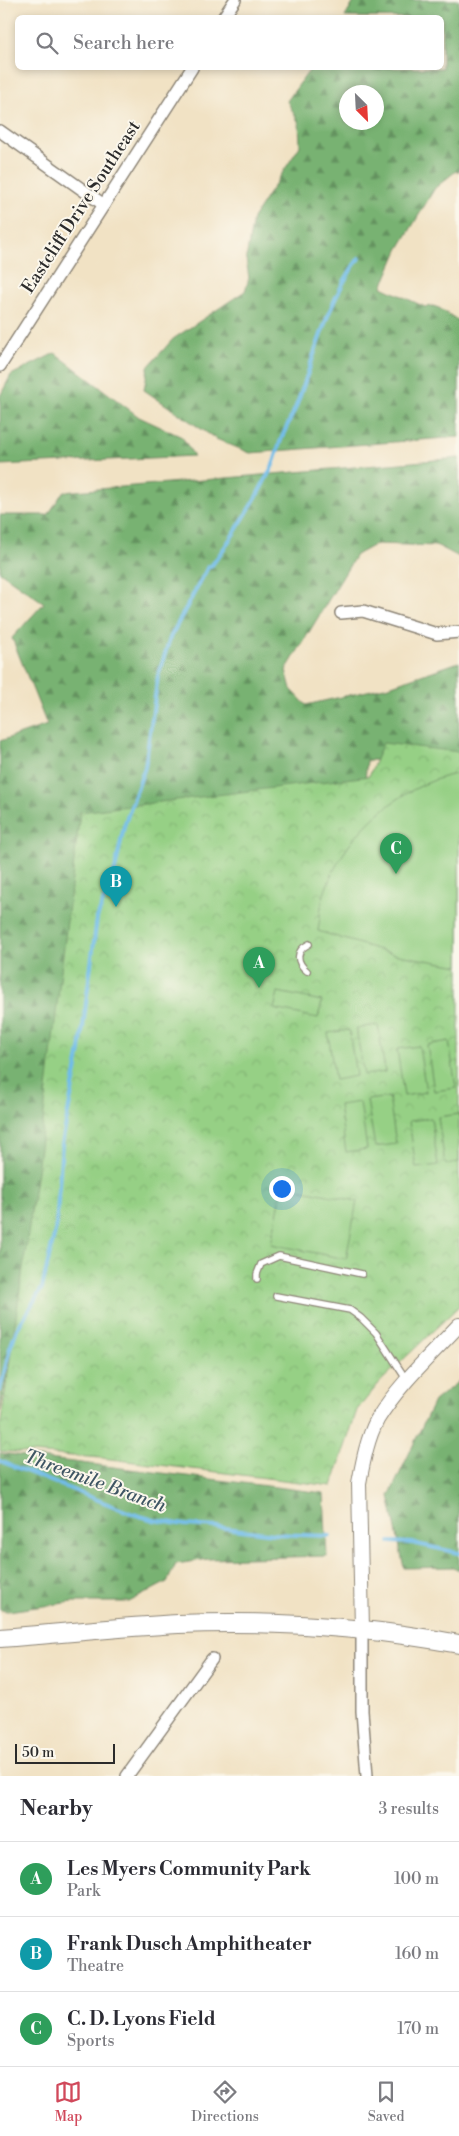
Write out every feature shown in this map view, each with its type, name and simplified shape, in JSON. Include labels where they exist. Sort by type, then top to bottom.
[{"type":"main road","points":[[0,1638],[178,1624],[246,1623],[362,1629],[459,1644]]},
{"type":"street","points":[[226,15],[235,0]]},
{"type":"street","name":"Eastcliff Drive Southeast","points":[[0,366],[191,70]]},
{"type":"street","points":[[0,131],[104,205]]},
{"type":"street","points":[[341,613],[363,611],[437,634],[459,632]]},
{"type":"street","points":[[367,1776],[362,1711],[360,1483],[363,1459],[376,1422],[390,1400],[459,1324]]},
{"type":"street","points":[[127,1776],[212,1660]]},
{"type":"lane","points":[[308,972],[298,961],[298,953],[302,948],[310,944]]},
{"type":"lane","points":[[257,1279],[256,1274],[261,1264],[279,1256],[362,1274]]},
{"type":"lane","points":[[276,1296],[350,1310],[376,1333],[408,1381]]},
{"type":"green space","points":[[355,0],[459,0],[459,172],[456,171],[435,188],[398,250],[382,287],[425,307],[433,306],[439,308],[459,321],[459,437],[250,453],[216,439],[144,390],[148,367],[173,339],[245,291],[249,278],[246,259],[253,218],[300,146],[299,123],[287,101],[310,70],[444,70],[444,15],[346,15]]},
{"type":"green space","points":[[55,353],[139,417],[182,437],[194,456],[0,465],[0,396],[11,375]]},
{"type":"green space","points":[[459,458],[459,557],[438,546],[376,544],[356,555],[286,670],[291,689],[306,705],[389,686],[459,662],[459,760],[442,762],[367,760],[364,790],[105,845],[0,1412],[0,741],[47,725],[12,638],[44,603],[0,572],[0,515],[48,515],[63,492]]},
{"type":"green space","points":[[383,743],[459,752],[459,1306],[380,1382],[357,1410],[332,1486],[102,1458],[0,1451],[0,1428],[38,1164],[80,812],[369,776]]},
{"type":"green space","points":[[459,773],[459,966],[393,954],[318,931],[322,901],[330,878],[356,836],[373,818],[413,790]]},
{"type":"green space","points":[[278,992],[322,1001],[318,1018],[274,1009]]},
{"type":"green space","points":[[378,1025],[385,1072],[364,1075],[356,1028]]},
{"type":"green space","points":[[349,1030],[356,1076],[335,1080],[328,1033]]},
{"type":"green space","points":[[449,1041],[456,1088],[434,1091],[427,1045]]},
{"type":"green space","points":[[419,1046],[426,1092],[404,1096],[397,1049]]},
{"type":"green space","points":[[389,1097],[396,1144],[375,1147],[367,1100]]},
{"type":"green space","points":[[360,1102],[367,1149],[346,1152],[339,1105]]},
{"type":"green space","points":[[459,1114],[459,1162],[445,1164],[438,1117]]},
{"type":"green space","points":[[431,1118],[438,1165],[416,1168],[409,1121]]},
{"type":"green space","points":[[283,1186],[357,1201],[346,1259],[271,1244]]},
{"type":"green space","points":[[459,1381],[459,1570],[453,1567],[404,1568],[389,1496],[434,1401]]},
{"type":"green space","points":[[0,1453],[324,1493],[327,1556],[209,1559],[176,1564],[167,1582],[129,1602],[72,1602],[8,1611],[0,1610]]},
{"type":"waterway","points":[[0,1390],[10,1348],[17,1329],[42,1288],[56,1227],[62,1144],[80,1050],[97,918],[115,870],[124,826],[145,767],[158,676],[170,638],[208,567],[212,565],[237,529],[272,467],[331,309],[348,274],[359,258]]},
{"type":"waterway","name":"Threemile Branch","points":[[0,1461],[133,1514],[154,1520],[274,1534],[330,1536]]},
{"type":"waterway","name":"Threemile Branch","points":[[390,1542],[412,1543],[459,1553]]},
{"type":"place","name":"C. D. Lyons Field","points":[[396,874]]},
{"type":"place","name":"Frank Dusch Amphitheater","points":[[116,907]]},
{"type":"place","name":"Les Myers Community Park","points":[[259,988]]}]
